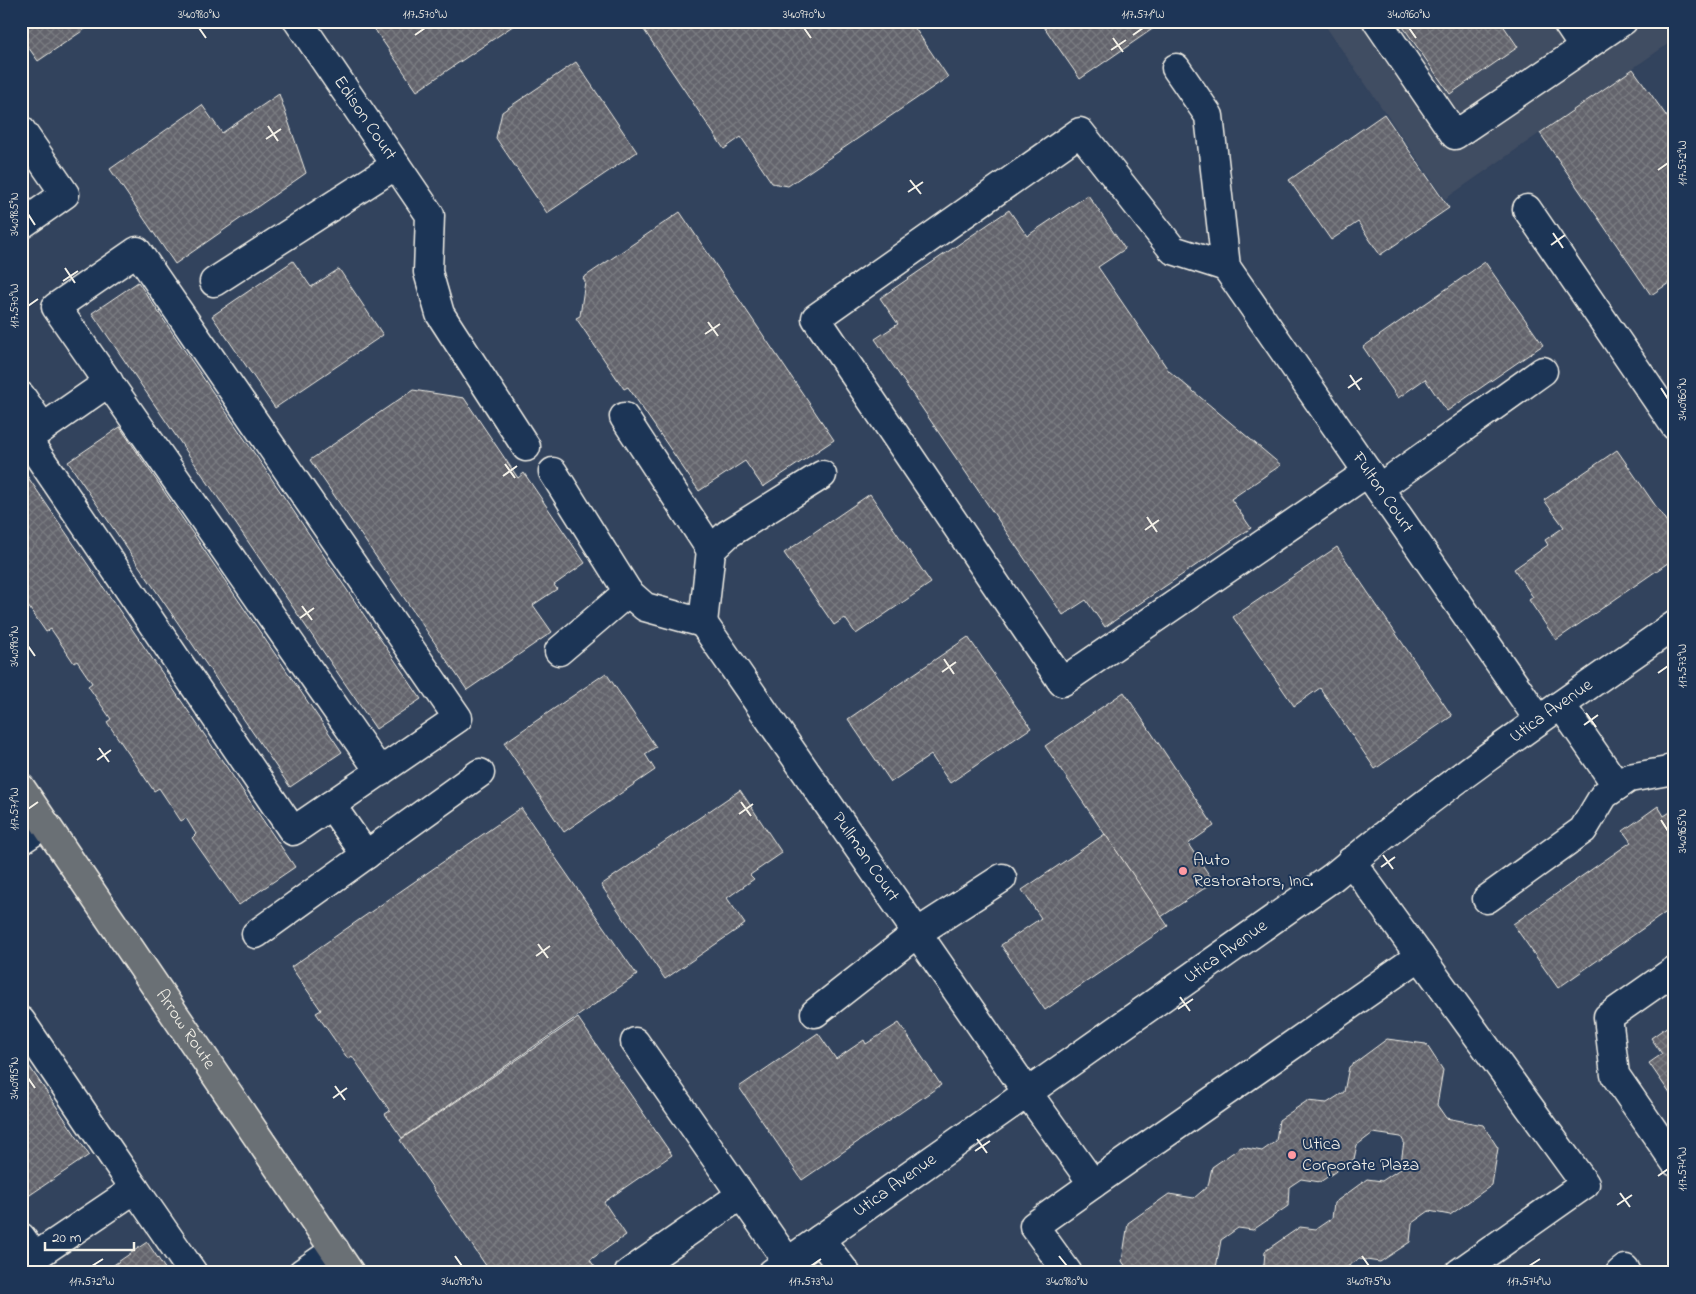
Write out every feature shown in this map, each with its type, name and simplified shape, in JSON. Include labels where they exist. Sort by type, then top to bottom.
[{"type":"main road","name":"Arrow Route","points":[[21,788],[350,1273]]},
{"type":"street","name":"Edison Court","points":[[298,21],[430,215],[428,272],[440,314],[526,447]]},
{"type":"street","points":[[1377,21],[1455,135],[1623,21]]},
{"type":"street","points":[[1566,21],[1584,48]]},
{"type":"street","points":[[1176,68],[1209,116],[1226,267],[1173,250],[1080,132],[816,318],[1062,682],[1543,371]]},
{"type":"street","points":[[21,130],[65,194],[21,224]]},
{"type":"street","points":[[214,282],[396,165]]},
{"type":"street","points":[[1527,209],[1675,426]]},
{"type":"street","points":[[109,382],[27,439],[293,831],[380,772],[458,718],[138,251],[56,307],[109,382],[380,772]]},
{"type":"street","name":"Fulton Court","points":[[1226,267],[1374,480],[1550,712],[1617,786]]},
{"type":"street","points":[[21,396],[43,428]]},
{"type":"street","points":[[553,472],[628,592],[645,607],[703,623],[711,550],[624,417]]},
{"type":"street","points":[[711,550],[728,534],[822,475]]},
{"type":"street","points":[[559,651],[628,592]]},
{"type":"street","name":"Pullman Court","points":[[703,623],[1027,1092],[1093,1184]]},
{"type":"street","name":"Utica Avenue","points":[[780,1267],[1325,883],[1400,822],[1550,712],[1675,624]]},
{"type":"street","points":[[1488,899],[1583,830],[1604,795],[1629,778],[1668,771],[1675,766]]},
{"type":"street","points":[[256,934],[480,773]]},
{"type":"street","points":[[331,805],[366,855]]},
{"type":"street","points":[[21,840],[45,824]]},
{"type":"street","points":[[1351,861],[1585,1184],[1459,1273]]},
{"type":"street","points":[[815,1013],[917,933],[1002,878]]},
{"type":"street","points":[[1068,1273],[1034,1226],[1420,956]]},
{"type":"street","points":[[1675,970],[1608,1018],[1615,1075],[1675,1162]]},
{"type":"street","points":[[21,1021],[193,1273]]},
{"type":"street","points":[[635,1042],[741,1195],[780,1267]]},
{"type":"street","points":[[26,1253],[135,1189]]},
{"type":"street","points":[[629,1273],[741,1195]]},
{"type":"street","points":[[820,1239],[846,1273]]},
{"type":"street","points":[[302,1273],[335,1250]]},
{"type":"street","points":[[1620,1273],[1625,1269],[1627,1273]]},
{"type":"shaded area","points":[[1322,21],[1675,21],[1675,39],[1445,199]]},
{"type":"building","points":[[21,21],[97,21],[38,61],[21,37]]},
{"type":"building","points":[[369,21],[520,21],[417,91]]},
{"type":"building","points":[[638,21],[910,21],[948,77],[788,186],[772,183],[741,137],[724,149]]},
{"type":"building","points":[[1040,21],[1164,21],[1080,79]]},
{"type":"building","points":[[1399,21],[1500,21],[1518,47],[1450,94]]},
{"type":"building","points":[[576,62],[637,152],[547,213],[496,138],[502,112]]},
{"type":"building","points":[[1633,69],[1675,128],[1675,279],[1651,295],[1540,133]]},
{"type":"building","points":[[279,94],[306,173],[175,264],[110,169],[202,105],[222,133]]},
{"type":"building","points":[[1384,114],[1449,208],[1380,255],[1358,222],[1331,240],[1289,180]]},
{"type":"building","points":[[1088,195],[1125,249],[1098,267],[1169,371],[1281,465],[1231,499],[1251,528],[1105,627],[1086,600],[1063,615],[875,339],[898,324],[880,298],[1009,210],[1027,236]]},
{"type":"building","points":[[680,212],[834,440],[763,487],[745,461],[699,491],[628,387],[624,389],[576,318],[580,316],[585,281],[583,278]]},
{"type":"building","points":[[293,261],[311,287],[339,269],[383,335],[275,408],[212,316]]},
{"type":"building","points":[[1485,262],[1543,345],[1447,411],[1425,379],[1398,398],[1363,347]]},
{"type":"building","points":[[138,282],[421,699],[376,729],[92,313]]},
{"type":"building","points":[[413,390],[464,398],[518,478],[524,473],[585,563],[554,585],[557,589],[533,605],[552,632],[467,690],[310,460]]},
{"type":"building","points":[[120,427],[342,752],[290,787],[68,462]]},
{"type":"building","points":[[1617,450],[1675,534],[1675,558],[1556,640],[1529,600],[1533,597],[1514,569],[1548,545],[1545,540],[1564,527],[1544,500]]},
{"type":"building","points":[[21,467],[295,867],[239,905],[192,838],[196,834],[186,818],[181,821],[159,788],[154,791],[107,722],[111,719],[88,686],[92,683],[77,661],[74,663],[51,629],[46,632],[21,596]]},
{"type":"building","points":[[870,494],[931,583],[856,634],[845,618],[834,625],[784,553]]},
{"type":"building","points":[[1337,547],[1452,716],[1375,769],[1320,688],[1294,706],[1233,617]]},
{"type":"building","points":[[968,637],[1031,728],[950,783],[931,755],[891,782],[848,719]]},
{"type":"building","points":[[606,673],[656,747],[645,754],[655,770],[564,832],[504,743]]},
{"type":"building","points":[[1124,692],[1214,826],[1188,844],[1214,882],[1161,917],[1045,746]]},
{"type":"building","points":[[740,790],[782,853],[750,875],[754,879],[727,898],[745,924],[665,979],[601,885]]},
{"type":"building","points":[[1658,806],[1664,816],[1675,809],[1675,906],[1558,988],[1513,924],[1631,842],[1623,831]]},
{"type":"building","points":[[521,808],[637,975],[402,1138],[385,1114],[390,1111],[352,1056],[348,1059],[316,1013],[321,1010],[291,967]]},
{"type":"building","points":[[1105,834],[1168,926],[1045,1010],[1001,945],[1041,918],[1022,890]]},
{"type":"building","points":[[578,1018],[672,1155],[604,1202],[626,1235],[590,1260],[599,1273],[491,1273],[400,1140]]},
{"type":"building","points":[[1675,1021],[1675,1101],[1649,1063],[1662,1054],[1651,1038]]},
{"type":"building","points":[[899,1023],[941,1085],[802,1180],[739,1087],[818,1033],[836,1059],[864,1040],[866,1044]]},
{"type":"building","name":"Utica Corporate Plaza","points":[[1387,1039],[1426,1044],[1443,1070],[1437,1105],[1446,1118],[1483,1125],[1498,1148],[1492,1185],[1450,1215],[1429,1211],[1412,1223],[1410,1242],[1380,1262],[1359,1259],[1344,1269],[1344,1273],[1253,1273],[1264,1265],[1265,1251],[1300,1227],[1316,1229],[1332,1218],[1334,1203],[1367,1179],[1382,1181],[1400,1169],[1404,1142],[1401,1137],[1373,1133],[1357,1145],[1354,1159],[1320,1182],[1301,1179],[1289,1187],[1288,1206],[1253,1230],[1238,1228],[1221,1240],[1216,1268],[1220,1273],[1130,1273],[1122,1261],[1128,1223],[1169,1194],[1194,1198],[1208,1186],[1212,1167],[1241,1147],[1262,1151],[1276,1141],[1279,1120],[1307,1101],[1327,1103],[1344,1092],[1349,1067]]},
{"type":"building","points":[[21,1054],[89,1155],[21,1201]]},
{"type":"building","points":[[147,1242],[168,1273],[102,1273]]},
{"type":"place","name":"Auto Restorators, Inc.","points":[[1183,871]]},
{"type":"place","name":"Utica Corporate Plaza","points":[[1292,1155]]}]
